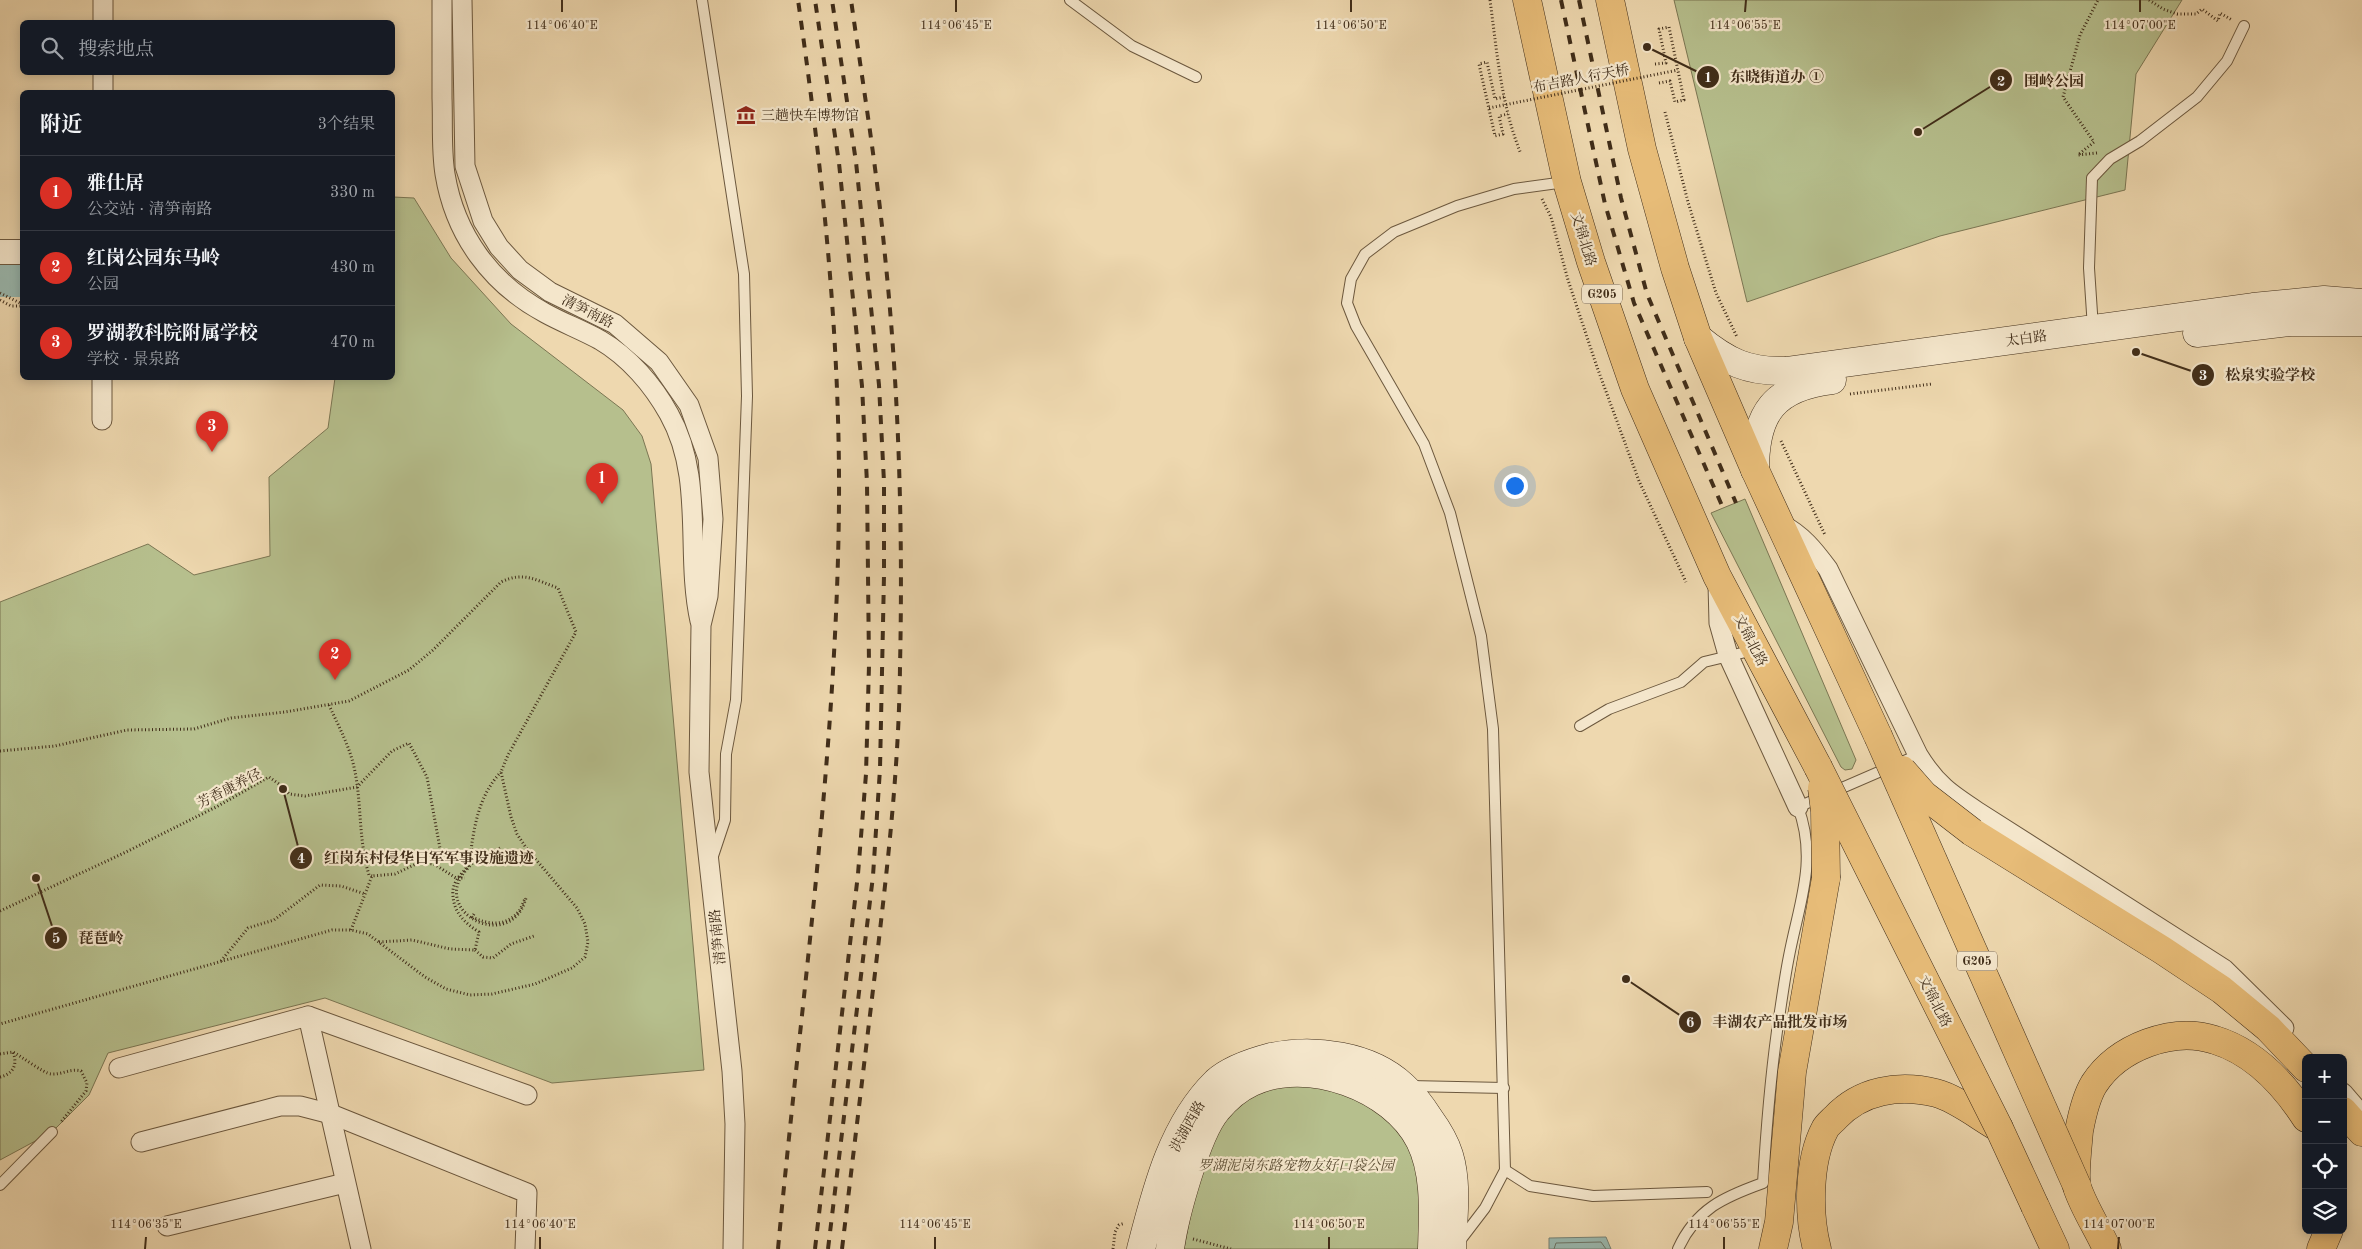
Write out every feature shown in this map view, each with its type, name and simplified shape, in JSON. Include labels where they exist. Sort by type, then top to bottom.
[{"type":"highway","name":"文锦北路","points":[[1527,0],[1567,182],[1591,262],[1635,389],[1717,576],[1818,767],[1999,1128],[2055,1249]]},
{"type":"highway","name":"G205","points":[[1610,0],[1642,149],[1675,268],[1698,338],[1755,470],[1878,736],[2077,1186],[2107,1249]]},
{"type":"highway","points":[[1878,736],[1911,783],[1935,804],[1972,832],[2162,950],[2222,990],[2268,1028],[2302,1064]]},
{"type":"highway","points":[[1772,1249],[1779,1222],[1792,1072],[1826,878],[1825,811],[1818,767]]},
{"type":"highway","points":[[2077,1186],[2081,1122],[2094,1084],[2124,1054],[2156,1040],[2193,1036],[2214,1039],[2235,1048],[2267,1070],[2302,1113]]},
{"type":"highway","points":[[1817,1249],[1811,1196],[1813,1163],[1825,1128],[1846,1105],[1876,1092],[1905,1088],[1938,1093],[1999,1128]]},
{"type":"highway","points":[[2347,1115],[2362,1132]]},
{"type":"highway","points":[[2321,1249],[2327,1234]]},
{"type":"main road","name":"太白路","points":[[1698,338],[1716,352],[1741,366],[1756,370],[1786,371],[2300,302],[2362,303]]},
{"type":"main road","name":"太白路","points":[[1755,470],[1757,435],[1766,412],[1785,395],[1818,382],[2281,323],[2326,320],[2362,322]]},
{"type":"main road","name":"洪湖西路","points":[[1141,1249],[1154,1198],[1182,1129],[1198,1100],[1218,1080],[1242,1066],[1285,1054],[1320,1053],[1356,1060],[1389,1075],[1403,1086],[1423,1108],[1449,1154],[1454,1178],[1453,1249]]},
{"type":"main road","name":"洪湖西路","points":[[1178,1243],[1184,1190],[1203,1134],[1215,1111],[1228,1098],[1252,1082],[1282,1074],[1313,1073],[1344,1080],[1377,1094],[1402,1116],[1420,1141],[1432,1190],[1432,1249]]},
{"type":"street","points":[[103,0],[103,20]]},
{"type":"street","name":"清笋南路","points":[[442,0],[444,158],[449,190],[462,228],[471,248],[501,281],[540,311],[601,341],[615,351],[634,367],[659,397],[675,425],[686,456],[693,511],[695,599],[701,625]]},
{"type":"street","name":"清笋南路","points":[[462,0],[464,166],[476,206],[486,228],[509,259],[533,280],[550,292],[615,324],[647,351],[680,390],[697,423],[708,458],[713,519],[708,596],[701,625],[699,772],[732,1071],[735,1124],[733,1249]]},
{"type":"street","points":[[103,75],[103,90]]},
{"type":"street","points":[[0,241],[20,241]]},
{"type":"street","points":[[0,252],[20,252]]},
{"type":"street","points":[[102,380],[102,420]]},
{"type":"street","points":[[1779,522],[1795,531],[1811,546],[1828,569],[1918,755],[1932,777],[1946,791],[2224,969],[2263,1005],[2308,1054]]},
{"type":"street","points":[[1717,576],[1720,623],[1728,655],[1798,807]]},
{"type":"street","points":[[119,1068],[308,1016],[527,1095]]},
{"type":"street","points":[[308,1016],[361,1249]]},
{"type":"street","points":[[2347,1098],[2362,1115]]},
{"type":"street","points":[[141,1142],[280,1106],[300,1106],[331,1114],[527,1193],[525,1249]]},
{"type":"street","points":[[167,1226],[345,1183]]},
{"type":"lane","points":[[702,0],[744,274],[747,396],[736,700],[726,754],[725,820],[709,867]]},
{"type":"lane","points":[[1070,0],[1132,46],[1196,77]]},
{"type":"lane","points":[[2093,329],[2089,268],[2092,178],[2110,159],[2140,141],[2197,97],[2227,61],[2244,26]]},
{"type":"lane","points":[[1453,1249],[1485,1208],[1505,1170],[1493,729],[1480,636],[1450,513],[1424,444],[1356,326],[1348,303],[1351,280],[1365,254],[1394,232],[1457,206],[1514,189],[1567,182]]},
{"type":"lane","points":[[1580,726],[1609,709],[1681,682],[1704,662],[1755,650]]},
{"type":"lane","points":[[1678,1249],[1685,1233],[1696,1219],[1737,1192],[1763,1183],[1769,1094],[1777,1033],[1789,956],[1808,865],[1807,836],[1798,807],[1918,755]]},
{"type":"lane","points":[[1403,1086],[1504,1088]]},
{"type":"lane","points":[[0,1185],[52,1132]]},
{"type":"lane","points":[[1505,1170],[1530,1186],[1593,1196],[1707,1192]]},
{"type":"path","points":[[1490,0],[1504,97],[1512,130],[1521,154]]},
{"type":"path","points":[[2094,142],[2063,97],[2080,35],[2098,0]]},
{"type":"path","points":[[2149,0],[2163,9],[2177,14],[2196,14],[2202,9],[2218,21],[2220,13],[2244,26]]},
{"type":"path","points":[[1655,64],[1666,62],[1659,29],[1669,27],[1684,100],[1674,102],[1670,81],[1659,83]]},
{"type":"path","points":[[1504,97],[1495,99],[1487,62],[1479,64],[1495,136],[1503,134],[1499,116],[1508,114]]},
{"type":"path","name":"布吉路人行天桥","points":[[1489,108],[1678,70]]},
{"type":"path","points":[[1665,112],[1688,202],[1716,293],[1733,331],[1742,344]]},
{"type":"path","points":[[1542,199],[1551,217],[1568,280],[1597,367],[1639,481],[1686,582]]},
{"type":"path","points":[[0,293],[20,304]]},
{"type":"path","points":[[0,300],[11,306],[20,305]]},
{"type":"path","points":[[1840,395],[1932,384]]},
{"type":"path","points":[[1780,435],[1828,541]]},
{"type":"path","points":[[0,751],[55,746],[127,730],[194,729],[231,718],[350,701],[409,670],[433,650],[501,582],[514,576],[525,576],[558,588],[576,632],[508,755],[501,772],[492,782],[476,819],[471,861],[456,878],[452,895],[456,910],[467,924],[479,932],[475,950]]},
{"type":"path","points":[[329,705],[344,736],[354,766],[364,859],[369,875],[395,874],[418,863],[434,864],[456,878],[466,878]]},
{"type":"path","points":[[357,787],[392,751],[409,743],[427,777],[441,854]]},
{"type":"path","points":[[0,1024],[311,934],[332,930],[352,930],[368,934],[424,977],[446,989],[470,995],[499,992],[535,984],[572,968],[585,957],[588,942],[585,924],[577,908],[543,870],[517,834],[505,796],[501,772]]},
{"type":"path","name":"芳香康养径","points":[[0,911],[126,852],[218,806],[269,777],[282,786],[289,794],[305,796],[357,787]]},
{"type":"path","points":[[474,914],[472,917],[481,921],[493,924],[504,922],[520,910],[526,898],[522,910],[513,920],[493,926],[471,918],[458,903],[455,894],[462,875],[478,859],[500,848]]},
{"type":"path","points":[[425,853],[441,854],[471,861]]},
{"type":"path","points":[[352,930],[372,876]]},
{"type":"path","points":[[220,961],[248,928],[274,920],[320,885],[341,886],[366,894]]},
{"type":"path","points":[[378,942],[412,940],[450,949],[475,950],[482,957],[493,958],[512,944],[534,936]]},
{"type":"path","points":[[0,1077],[11,1072],[14,1067],[16,1061],[13,1052]]},
{"type":"path","points":[[0,1054],[13,1052],[48,1074],[61,1074],[73,1069],[81,1071],[86,1082],[86,1091],[52,1132]]},
{"type":"path","points":[[1113,1249],[1115,1232],[1119,1225],[1126,1222]]},
{"type":"path","points":[[1178,1243],[1231,1249]]},
{"type":"green space","points":[[1674,0],[2182,0],[2136,74],[2125,190],[1940,236],[1747,302]]},
{"type":"green space","points":[[395,197],[414,198],[451,258],[511,324],[623,410],[642,436],[651,464],[704,1070],[552,1083],[325,998],[108,1053],[89,1095],[52,1132],[0,1160],[0,602],[148,544],[194,575],[270,556],[269,477],[328,428],[335,380],[395,380]]},
{"type":"green space","points":[[1745,499],[1856,760],[1852,769],[1845,770],[1841,767],[1711,513]]},
{"type":"green space","name":"罗湖泥岗东路宠物友好口袋公园","points":[[1309,1081],[1372,1102],[1415,1148],[1425,1249],[1184,1249],[1193,1202],[1219,1127],[1252,1091]]},
{"type":"water","points":[[1606,1237],[1611,1249],[1549,1249],[1549,1238]]},
{"type":"waterway","points":[[0,280],[20,280]]},
{"type":"railway","points":[[778,1249],[825,783],[837,596],[839,502],[839,439],[828,250],[815,125],[798,0]]},
{"type":"railway","points":[[815,0],[839,163],[862,386],[867,483],[869,665],[866,774],[858,874],[815,1249]]},
{"type":"railway","points":[[828,1249],[873,876],[880,769],[884,575],[884,482],[879,385],[856,162],[832,0]]},
{"type":"railway","points":[[842,1249],[892,820],[899,705],[901,615],[899,461],[890,307],[870,128],[851,0]]},
{"type":"railway","points":[[1561,0],[1605,204],[1634,303],[1723,508]]},
{"type":"railway","points":[[1579,0],[1621,198],[1647,294],[1736,503]]},
{"type":"place","name":"东晓街道办 ①","points":[[1647,47]]},
{"type":"place","name":"三趟快车博物馆","points":[[746,115]]},
{"type":"place","name":"围岭公园","points":[[1918,132]]},
{"type":"place","name":"松泉实验学校","points":[[2136,352]]},
{"type":"place","name":"罗湖教科院附属学校","points":[[212,452]]},
{"type":"place","name":"雅仕居","points":[[602,504]]},
{"type":"place","name":"红岗公园东马岭","points":[[335,680]]},
{"type":"place","name":"红岗东村侵华日军军事设施遗迹","points":[[283,789]]},
{"type":"place","name":"琵琶岭","points":[[36,878]]},
{"type":"place","name":"丰湖农产品批发市场","points":[[1626,979]]}]
